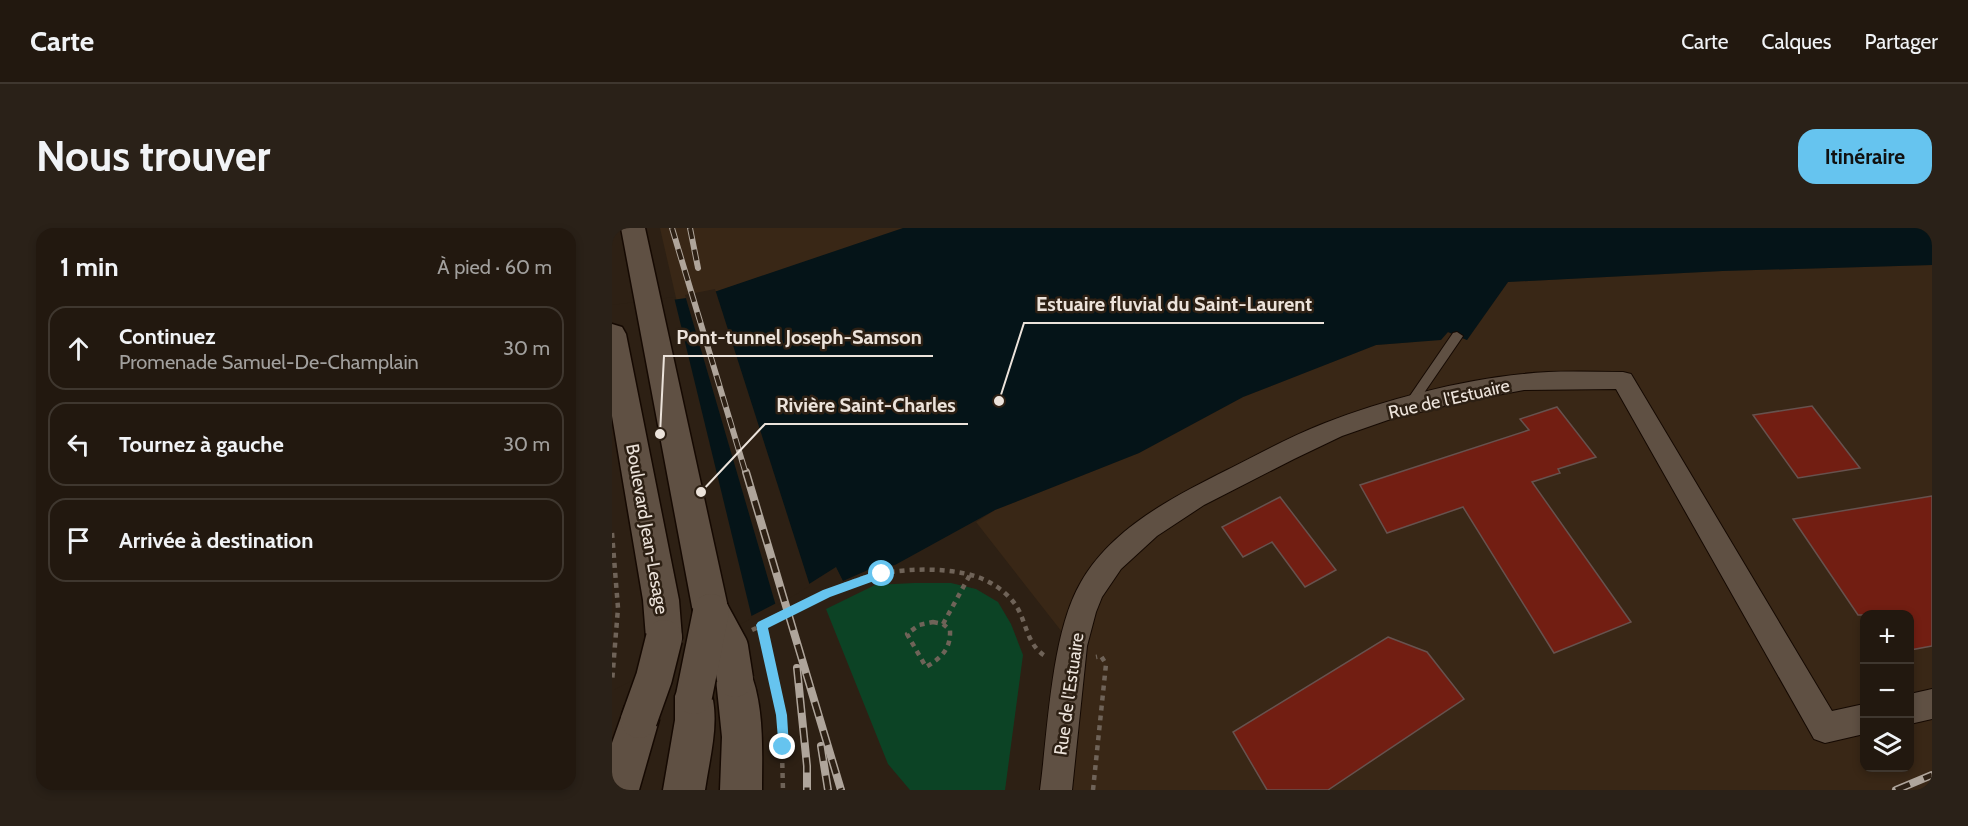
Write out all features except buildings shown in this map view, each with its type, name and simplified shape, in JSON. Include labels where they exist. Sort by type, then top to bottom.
[{"type":"main road","points":[[633,228],[711,612],[730,647],[742,737],[741,790]]},
{"type":"main road","name":"Boulevard Jean-Lesage","points":[[612,334],[661,600],[664,638],[654,678],[618,790]]},
{"type":"main road","points":[[684,790],[695,720],[694,696],[711,612]]},
{"type":"main road","points":[[664,638],[682,663],[694,696]]},
{"type":"street","name":"Rue de l'Estuaire","points":[[1056,790],[1076,633],[1090,590],[1112,561],[1149,528],[1195,498],[1334,429],[1460,393],[1524,382],[1623,380],[1825,728],[1860,720]]},
{"type":"street","points":[[1914,708],[1932,704]]},
{"type":"lane","points":[[1409,406],[1457,336]]},
{"type":"path","points":[[612,533],[619,590],[618,640],[612,682]]},
{"type":"path","points":[[751,630],[826,594],[882,574],[955,570],[971,573],[995,585],[1015,604],[1032,643],[1042,655]]},
{"type":"path","points":[[943,624],[971,573]]},
{"type":"path","points":[[933,621],[943,624],[950,630],[951,639],[948,650],[942,658],[926,667],[907,634],[918,625],[933,621]]},
{"type":"path","points":[[762,625],[781,715],[783,790]]},
{"type":"path","points":[[1093,790],[1106,664],[1101,656]]},
{"type":"shaded area","points":[[660,228],[906,228],[701,297],[677,302]]},
{"type":"shaded area","points":[[903,228],[1932,228],[1932,265],[1722,271],[1508,282],[1467,340],[1448,332],[1441,340],[1376,345],[1243,397],[1139,453],[995,510],[895,565],[868,570],[843,581],[836,567],[790,596],[612,688],[612,308],[694,297],[717,291]]},
{"type":"shaded area","points":[[1932,265],[1932,790],[1056,790],[1073,646],[976,522],[995,510],[1139,453],[1243,397],[1376,345],[1413,342],[1447,332],[1467,340],[1508,282],[1722,271]]},
{"type":"green space","points":[[951,583],[976,589],[998,602],[1011,624],[1023,655],[1005,790],[910,790],[888,764],[826,609],[875,585]]},
{"type":"pier","points":[[715,289],[810,586],[776,606],[685,295]]},
{"type":"pier","points":[[674,297],[752,618],[612,691],[612,305]]},
{"type":"railway","points":[[672,228],[746,474]]},
{"type":"railway","points":[[690,228],[698,268]]},
{"type":"railway","points":[[746,472],[841,790]]},
{"type":"railway","points":[[797,668],[807,766],[807,790]]},
{"type":"railway","points":[[821,746],[828,790]]},
{"type":"railway","points":[[1896,790],[1932,775]]},
{"type":"place","name":"Estuaire fluvial du Saint-Laurent","points":[[999,401]]},
{"type":"place","name":"Pont-tunnel Joseph-Samson","points":[[660,434]]},
{"type":"place","name":"Rivière Saint-Charles","points":[[701,492]]},
{"type":"route","points":[[783,747],[781,715],[762,625],[861,579],[882,574]]}]
